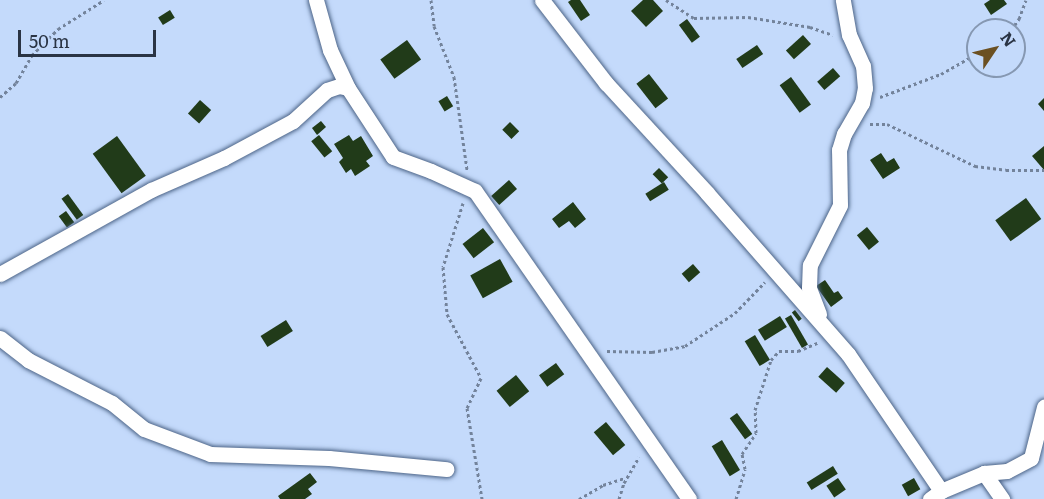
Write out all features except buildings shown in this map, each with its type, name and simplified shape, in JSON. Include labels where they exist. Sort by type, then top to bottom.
[{"type":"street","points":[[316,0],[330,50],[348,88],[393,158],[468,186],[486,205],[689,499]]},
{"type":"street","points":[[542,0],[606,83],[828,330],[862,374],[935,495],[984,473],[1007,471],[1030,458],[1044,407]]},
{"type":"street","points":[[828,330],[812,298],[808,273],[813,257],[840,205],[839,150],[847,127],[861,103],[865,77],[851,41],[843,0]]},
{"type":"street","points":[[0,274],[151,190],[224,158],[293,121],[327,90],[339,86],[348,88]]},
{"type":"street","points":[[0,338],[28,360],[112,403],[144,429],[210,454],[329,458],[446,469]]},
{"type":"street","points":[[984,473],[1002,499]]},
{"type":"path","points":[[0,97],[16,83],[32,55],[58,29],[104,0]]},
{"type":"path","points":[[431,0],[434,26],[449,62],[457,92],[468,186],[443,267],[447,314],[481,378],[467,408],[482,499]]},
{"type":"path","points":[[666,0],[694,18],[748,17],[810,27],[851,41]]},
{"type":"path","points":[[1019,18],[1026,0]]},
{"type":"path","points":[[861,103],[941,74],[966,60]]},
{"type":"path","points":[[847,127],[887,124],[982,167],[1044,170]]},
{"type":"path","points":[[584,350],[652,352],[685,346],[735,314],[763,285],[774,268]]},
{"type":"path","points":[[736,499],[745,469],[742,454],[756,433],[755,410],[771,360],[779,351],[798,351],[828,330]]},
{"type":"path","points":[[619,499],[627,477],[649,443]]},
{"type":"path","points":[[579,499],[603,485],[627,477]]}]
